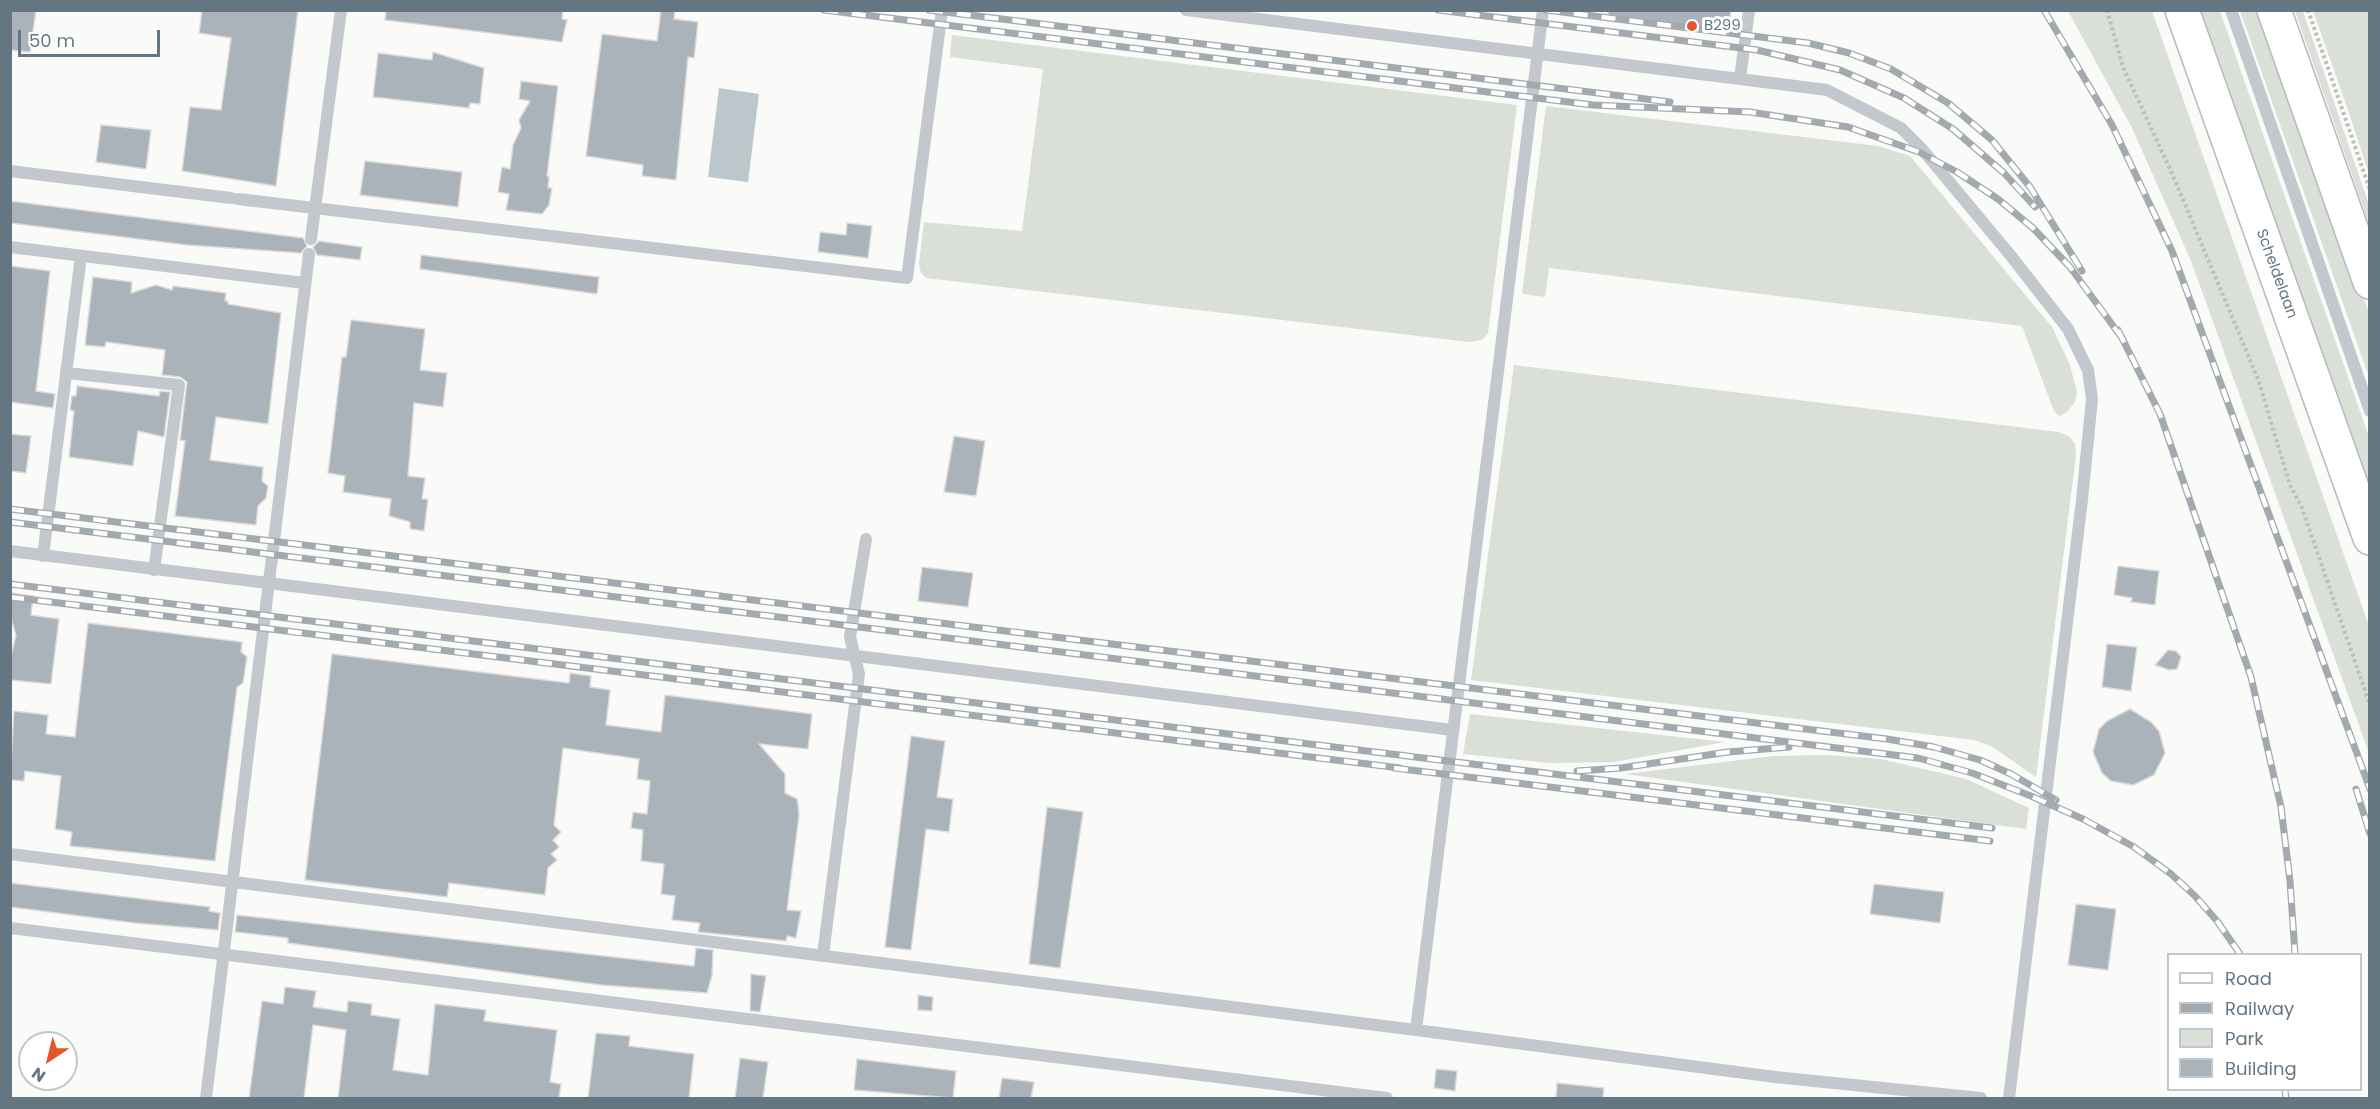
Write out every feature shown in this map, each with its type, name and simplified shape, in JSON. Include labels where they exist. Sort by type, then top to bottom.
[{"type":"main road","name":"Scheldelaan","points":[[2182,10],[2370,538]]},
{"type":"main road","points":[[2274,10],[2370,282]]},
{"type":"lane","points":[[311,240],[341,10]]},
{"type":"lane","points":[[10,171],[907,278],[942,10]]},
{"type":"lane","points":[[1186,10],[1827,90],[1900,128],[1922,149],[2067,329],[2088,370],[2092,399],[2082,500],[2009,1098]]},
{"type":"lane","points":[[1416,1030],[1542,10]]},
{"type":"lane","points":[[1740,79],[1749,10]]},
{"type":"lane","points":[[2231,10],[2370,411]]},
{"type":"lane","points":[[10,247],[304,283]]},
{"type":"lane","points":[[206,1098],[309,254]]},
{"type":"lane","points":[[43,556],[81,256]]},
{"type":"lane","points":[[67,373],[178,385],[154,570]]},
{"type":"lane","points":[[823,955],[859,674],[850,637],[866,539]]},
{"type":"lane","points":[[10,552],[1453,730]]},
{"type":"lane","points":[[10,854],[1775,1077],[1982,1098]]},
{"type":"lane","points":[[10,928],[1387,1098]]},
{"type":"path","points":[[2107,10],[2123,67],[2174,178],[2258,379],[2290,485],[2302,508],[2370,705]]},
{"type":"path","points":[[2308,10],[2370,190]]},
{"type":"green space","points":[[2068,11],[2152,11],[2369,626],[2369,753],[2191,261],[2132,128]]},
{"type":"green space","points":[[2197,11],[2220,11],[2369,437],[2369,496]]},
{"type":"green space","points":[[2240,11],[2263,11],[2369,313],[2369,377]]},
{"type":"green space","points":[[2295,11],[2303,11],[2369,205],[2369,224]]},
{"type":"green space","points":[[2313,11],[2369,11],[2369,174],[2349,113]]},
{"type":"green space","points":[[952,35],[1517,105],[1488,333],[1482,340],[1469,342],[926,278],[921,273],[919,264],[924,222],[1022,231],[1043,69],[950,57]]},
{"type":"green space","points":[[1546,106],[1878,146],[1910,156],[2052,327],[2070,365],[2077,392],[2075,402],[2067,412],[2059,416],[2054,411],[2022,326],[1549,268],[1545,297],[1522,294]]},
{"type":"green space","points":[[1514,365],[2058,432],[2069,436],[2075,444],[2076,455],[2036,777],[1991,746],[1974,740],[1471,680]]},
{"type":"green space","points":[[1470,714],[1725,742],[1614,762],[1550,763],[1463,754]]},
{"type":"green space","points":[[1828,755],[1881,759],[1966,779],[2029,808],[2026,829],[1625,774],[1773,756]]},
{"type":"shaded area","points":[[719,88],[759,94],[748,182],[708,177]]},
{"type":"building","points":[[10,10],[36,10],[30,52],[10,50]]},
{"type":"building","points":[[202,10],[298,10],[276,186],[182,171],[190,107],[221,110],[231,38],[199,33]]},
{"type":"building","points":[[386,10],[563,10],[562,19],[567,20],[562,42],[385,20]]},
{"type":"building","points":[[661,10],[675,10],[674,19],[698,22],[694,58],[688,57],[676,180],[642,176],[643,165],[586,156],[602,34],[657,41]]},
{"type":"building","name":"B299","points":[[1608,10],[1731,10],[1728,35],[1608,20]]},
{"type":"building","points":[[433,52],[484,68],[480,104],[470,103],[469,108],[373,97],[378,53],[432,60]]},
{"type":"building","points":[[521,81],[558,86],[547,176],[549,176],[548,188],[552,188],[549,205],[542,214],[506,210],[509,194],[498,192],[502,167],[510,169],[513,145],[521,128],[519,120],[530,101],[519,99]]},
{"type":"building","points":[[101,125],[151,130],[146,169],[96,162]]},
{"type":"building","points":[[365,161],[462,172],[458,207],[360,195]]},
{"type":"building","points":[[10,201],[303,238],[307,246],[301,253],[187,245],[10,223]]},
{"type":"building","points":[[847,223],[872,226],[868,258],[818,252],[820,232],[846,235]]},
{"type":"building","points":[[319,241],[362,247],[360,260],[317,255],[313,247]]},
{"type":"building","points":[[421,255],[599,277],[597,294],[420,269]]},
{"type":"building","points":[[10,266],[50,271],[36,391],[55,394],[53,408],[10,402]]},
{"type":"building","points":[[93,277],[132,282],[131,293],[156,285],[172,290],[173,286],[226,293],[225,301],[228,301],[228,304],[281,313],[268,424],[216,417],[210,460],[263,467],[262,481],[268,486],[266,498],[258,506],[256,525],[175,516],[185,441],[180,440],[187,382],[180,377],[162,375],[165,350],[106,342],[105,347],[85,345]]},
{"type":"building","points":[[351,320],[425,329],[420,370],[447,373],[443,407],[414,403],[408,476],[425,478],[422,499],[428,499],[424,531],[410,529],[410,522],[389,516],[391,499],[343,492],[345,476],[328,473],[342,357],[346,357]]},
{"type":"building","points":[[77,386],[159,396],[160,391],[170,392],[164,437],[138,431],[133,466],[69,457],[74,411],[70,410],[72,396],[76,396]]},
{"type":"building","points":[[10,434],[31,436],[26,473],[10,471]]},
{"type":"building","points":[[954,436],[985,441],[976,496],[944,492]]},
{"type":"building","points":[[2118,566],[2159,571],[2155,605],[2131,602],[2132,598],[2114,595]]},
{"type":"building","points":[[922,567],[973,573],[968,607],[918,601]]},
{"type":"building","points":[[10,593],[33,596],[31,615],[59,619],[51,684],[10,680],[10,660],[16,635],[10,615]]},
{"type":"building","points":[[88,623],[242,642],[241,652],[247,657],[243,683],[237,687],[215,861],[70,846],[72,832],[55,829],[61,776],[25,771],[24,781],[10,780],[14,711],[48,715],[46,734],[75,737]]},
{"type":"building","points":[[2107,644],[2137,647],[2131,691],[2102,687]]},
{"type":"building","points":[[2168,650],[2176,651],[2181,657],[2177,669],[2169,670],[2155,665]]},
{"type":"building","points":[[332,654],[569,683],[570,673],[591,676],[590,687],[610,690],[606,725],[661,732],[665,695],[812,714],[808,749],[759,744],[785,774],[785,793],[797,799],[798,804],[799,816],[787,910],[801,911],[796,938],[787,936],[786,941],[698,932],[700,923],[672,920],[675,896],[661,894],[664,864],[641,861],[643,830],[631,828],[633,812],[647,814],[650,781],[637,779],[639,759],[563,748],[554,825],[561,832],[553,840],[559,847],[551,854],[557,860],[548,868],[545,895],[449,883],[447,897],[305,880]]},
{"type":"building","points":[[2130,709],[2151,722],[2159,731],[2165,753],[2154,775],[2133,785],[2111,781],[2102,773],[2093,752],[2099,729],[2107,721]]},
{"type":"building","points":[[911,736],[945,741],[937,797],[953,799],[949,832],[926,829],[911,950],[885,947]]},
{"type":"building","points":[[1047,807],[1083,812],[1060,968],[1029,964]]},
{"type":"building","points":[[10,883],[210,907],[209,911],[220,913],[218,930],[135,923],[10,907]]},
{"type":"building","points":[[1874,884],[1944,892],[1940,923],[1870,914]]},
{"type":"building","points":[[2076,904],[2116,909],[2108,970],[2068,965]]},
{"type":"building","points":[[237,915],[694,966],[696,948],[713,950],[712,976],[707,993],[601,985],[288,943],[288,938],[235,932]]},
{"type":"building","points":[[751,974],[766,976],[760,1012],[750,1011]]},
{"type":"building","points":[[285,987],[316,991],[313,1007],[347,1012],[348,1001],[372,1004],[371,1015],[400,1019],[393,1070],[428,1075],[435,1004],[486,1010],[484,1021],[557,1030],[550,1082],[561,1084],[559,1098],[338,1098],[346,1030],[313,1025],[304,1098],[249,1098],[262,1001],[283,1004]]},
{"type":"building","points":[[918,995],[933,997],[932,1011],[918,1010]]},
{"type":"building","points":[[596,1033],[630,1036],[629,1046],[694,1054],[689,1098],[588,1098]]},
{"type":"building","points":[[740,1058],[768,1062],[763,1098],[735,1098]]},
{"type":"building","points":[[857,1059],[956,1071],[953,1098],[854,1090]]},
{"type":"building","points":[[1436,1069],[1457,1071],[1455,1091],[1434,1088]]},
{"type":"building","points":[[1002,1078],[1034,1082],[1031,1098],[999,1098]]},
{"type":"building","points":[[1557,1083],[1604,1088],[1603,1098],[1556,1098]]},
{"type":"railway","points":[[824,10],[1593,105],[1750,112],[1848,127],[1919,152],[1957,172],[1998,199],[2033,228],[2070,267],[2122,338]]},
{"type":"railway","points":[[929,10],[1670,102]]},
{"type":"railway","points":[[1438,10],[1757,50],[1840,70],[1904,98],[1953,129],[2004,173],[2035,207]]},
{"type":"railway","points":[[1546,10],[1808,43],[1849,53],[1891,69],[1948,103],[1992,140],[2030,187],[2082,271]]},
{"type":"railway","points":[[2044,10],[2112,125],[2172,251],[2370,789]]},
{"type":"railway","points":[[2118,330],[2160,414],[2251,677],[2281,807],[2290,881],[2295,953]]},
{"type":"railway","points":[[10,509],[1887,739],[1934,747],[1980,760],[2011,774],[2056,800]]},
{"type":"railway","points":[[10,522],[1918,758],[1972,773],[2031,796],[2083,819],[2134,847],[2171,874],[2195,896],[2217,921],[2239,953]]},
{"type":"railway","points":[[10,584],[1992,828]]},
{"type":"railway","points":[[10,597],[1400,768]]},
{"type":"railway","points":[[1577,771],[1621,768],[1728,752],[1789,747]]},
{"type":"railway","points":[[1394,768],[1990,841]]},
{"type":"railway","points":[[2356,789],[2370,834]]},
{"type":"railway","points":[[2285,1091],[2286,1098]]},
{"type":"place","name":"B299","points":[[1692,26]]}]
